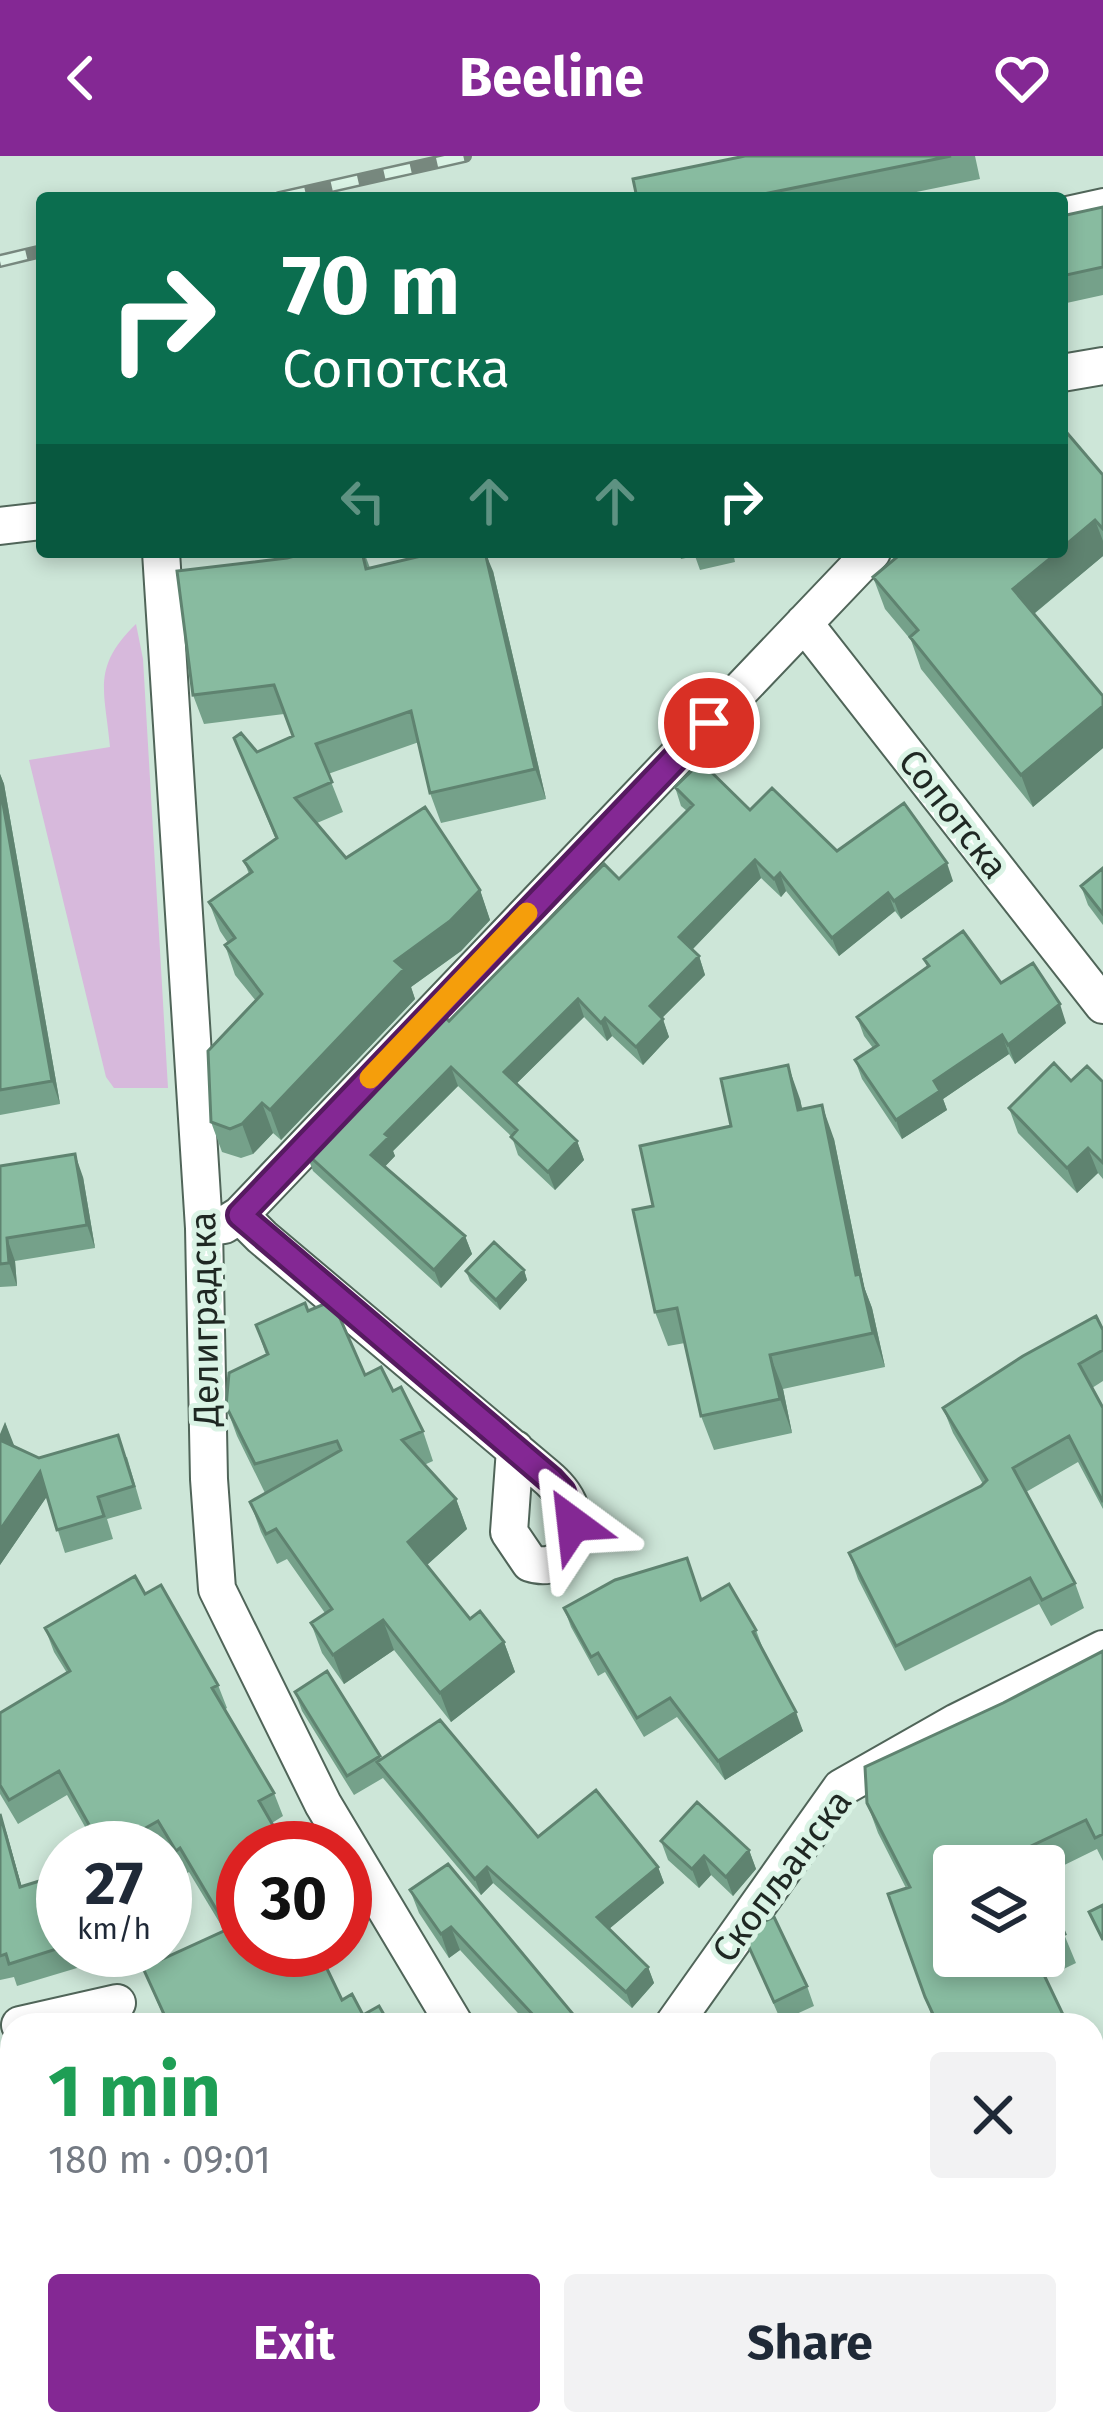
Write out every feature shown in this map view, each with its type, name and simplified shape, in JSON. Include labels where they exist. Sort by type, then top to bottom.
[{"type":"street","points":[[1068,372],[1103,366]]},
{"type":"street","points":[[0,526],[36,521]]},
{"type":"street","name":"Делиградска","points":[[161,558],[204,1228],[209,1479],[217,1589],[323,1804],[448,2013]]},
{"type":"street","points":[[204,1228],[224,1226],[240,1215],[866,558]]},
{"type":"street","name":"Сопотска","points":[[803,623],[1103,1005]]},
{"type":"street","points":[[240,1215],[515,1450]]},
{"type":"street","name":"Скопљанска","points":[[682,2013],[841,1788],[1103,1649]]},
{"type":"street","points":[[71,2013],[117,2002]]},
{"type":"lane","points":[[1068,206],[1103,198]]},
{"type":"shaded area","points":[[136,624],[143,659],[168,1088],[114,1088],[106,1077],[29,760],[110,747],[104,681],[112,654]]},
{"type":"building","points":[[745,156],[951,156],[774,192],[636,192],[633,179]]},
{"type":"building","points":[[1103,207],[1103,267],[1068,275],[1068,215]]},
{"type":"building","points":[[1068,434],[1103,475],[1103,529],[1095,520],[1068,543]]},
{"type":"building","points":[[287,558],[363,558],[366,569],[413,558],[486,558],[535,769],[430,793],[411,711],[316,744],[332,782],[295,798],[346,858],[425,807],[480,890],[450,921],[395,961],[404,969],[270,1110],[262,1103],[242,1124],[230,1129],[211,1122],[208,1051],[262,994],[225,945],[235,938],[209,902],[252,872],[244,861],[277,838],[234,738],[241,733],[257,752],[293,736],[274,685],[193,695],[177,571]]},
{"type":"building","points":[[896,558],[1051,558],[1013,589],[1103,696],[1103,706],[1021,775],[910,637],[918,630],[873,577]]},
{"type":"building","points":[[701,762],[750,810],[772,788],[837,851],[904,803],[947,863],[894,901],[888,893],[832,938],[780,873],[774,879],[755,860],[679,937],[699,956],[650,1006],[663,1019],[636,1047],[605,1018],[601,1023],[578,999],[504,1072],[577,1141],[548,1172],[511,1137],[517,1130],[451,1067],[385,1134],[389,1137],[371,1155],[465,1236],[434,1270],[306,1153],[440,1012],[449,1021],[604,864],[619,879],[693,805],[675,787]]},
{"type":"building","points":[[0,787],[52,1081],[0,1090]]},
{"type":"building","points":[[1103,868],[1103,914],[1081,886]]},
{"type":"building","points":[[963,931],[1001,983],[1033,963],[1060,1004],[1008,1045],[1002,1035],[934,1081],[940,1091],[896,1120],[855,1060],[878,1045],[857,1017],[929,966],[924,959]]},
{"type":"building","points":[[1054,1063],[1071,1081],[1087,1066],[1103,1082],[1103,1163],[1088,1148],[1067,1168],[1009,1108]]},
{"type":"building","points":[[788,1065],[798,1110],[822,1105],[856,1275],[860,1274],[873,1333],[770,1355],[780,1399],[701,1416],[677,1308],[655,1312],[633,1210],[653,1206],[640,1146],[731,1126],[721,1079]]},
{"type":"building","points":[[75,1154],[87,1225],[7,1238],[9,1263],[0,1264],[0,1166]]},
{"type":"building","points":[[494,1242],[524,1270],[496,1300],[466,1271]]},
{"type":"building","points":[[329,1302],[365,1375],[381,1367],[393,1391],[401,1387],[423,1431],[402,1440],[456,1499],[408,1542],[470,1619],[480,1611],[504,1642],[440,1693],[383,1620],[333,1655],[311,1623],[332,1609],[276,1529],[266,1534],[250,1502],[341,1450],[337,1441],[255,1464],[226,1406],[229,1373],[268,1354],[256,1325],[305,1303],[308,1311]]},
{"type":"building","points":[[1096,1316],[1103,1330],[1103,1350],[1079,1364],[1103,1408],[1103,1502],[1069,1436],[1013,1468],[1075,1583],[1042,1600],[1030,1578],[896,1646],[849,1553],[981,1486],[987,1480],[943,1408]]},
{"type":"building","points":[[118,1435],[134,1486],[98,1497],[104,1516],[57,1530],[40,1472],[0,1530],[0,1440],[39,1458]]},
{"type":"building","points":[[687,1558],[701,1600],[729,1584],[796,1712],[718,1761],[670,1698],[637,1718],[598,1653],[591,1657],[564,1608],[615,1580]]},
{"type":"building","points":[[135,1576],[145,1594],[161,1585],[218,1685],[212,1688],[274,1793],[259,1801],[270,1821],[216,1821],[216,1909],[192,1868],[192,1821],[87,1821],[59,1771],[9,1800],[0,1785],[0,1713],[70,1671],[45,1628]]},
{"type":"building","points":[[1103,1651],[1103,1834],[1095,1838],[1086,1820],[1033,1845],[933,1845],[933,1977],[1045,1977],[1062,2013],[932,2013],[888,1894],[910,1887],[867,1803],[865,1767]]},
{"type":"building","points":[[327,1671],[380,1756],[347,1776],[295,1692]]},
{"type":"building","points":[[440,1720],[538,1837],[596,1790],[658,1867],[597,1917],[648,1967],[626,1992],[487,1867],[475,1879],[377,1762]]},
{"type":"building","points":[[697,1802],[749,1850],[726,1877],[704,1856],[692,1869],[661,1841]]},
{"type":"building","points":[[0,1814],[20,1887],[36,1882],[36,1956],[9,1964],[6,1954],[0,1956]]},
{"type":"building","points":[[448,1864],[572,2013],[531,2013],[451,1927],[441,1934],[410,1890]]},
{"type":"building","points":[[1103,1905],[1103,1940],[1089,1912]]},
{"type":"building","points":[[774,1917],[807,1986],[774,2002],[744,1936],[748,1929]]},
{"type":"building","points":[[216,1935],[216,1977],[331,1977],[342,2000],[352,1994],[362,2013],[164,2013],[147,1977],[192,1977],[192,1946]]},
{"type":"railway","points":[[306,192],[465,156]]},
{"type":"railway","points":[[0,261],[36,252]]},
{"type":"slow traffic","points":[[370,1078],[527,913]]},
{"type":"route","points":[[573,1524],[570,1508],[551,1480],[240,1215],[709,723]]}]
